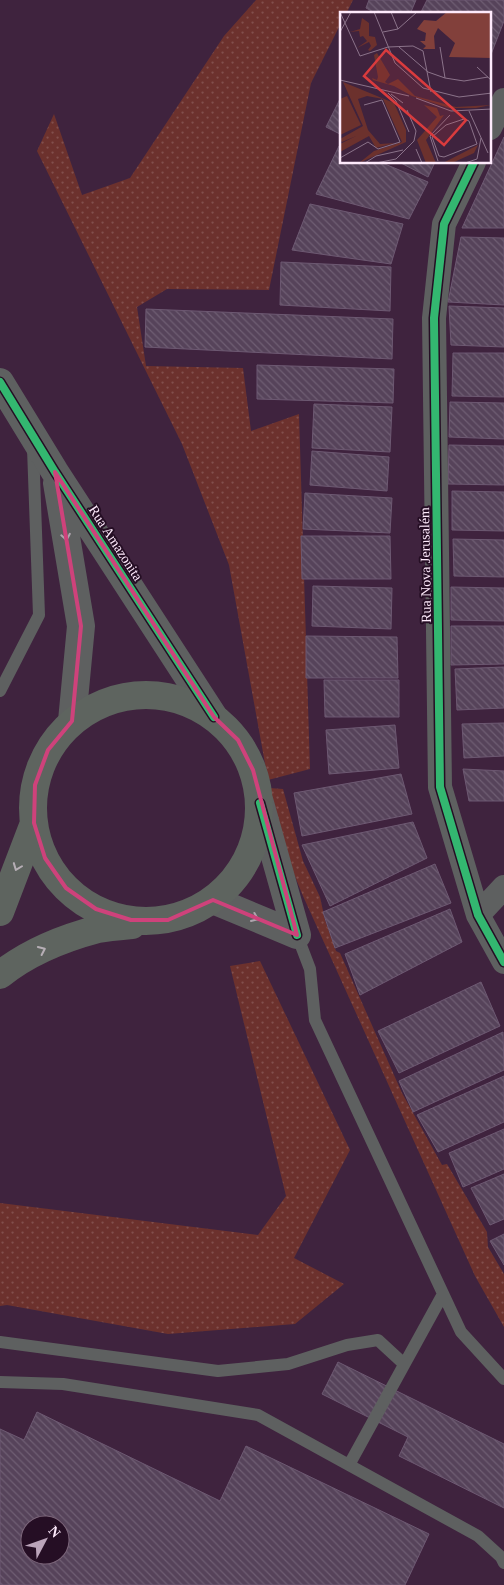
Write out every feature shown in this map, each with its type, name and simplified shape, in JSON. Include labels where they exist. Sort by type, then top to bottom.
[{"type":"main road","name":"Rua Amazonita","points":[[0,975],[15,963],[64,940],[99,929],[168,920],[192,912],[213,900],[239,874],[256,840],[260,803],[254,770],[238,740],[214,717],[180,699],[142,694],[105,702],[72,721],[48,750],[34,785],[34,823],[45,858],[66,888],[96,909],[105,912],[131,920],[168,920]]},
{"type":"main road","name":"Rua Amazonita","points":[[0,912],[34,823]]},
{"type":"street","points":[[492,124],[504,100]]},
{"type":"street","name":"Rua Nova Jerusalém","points":[[473,164],[444,224],[434,318],[440,787],[478,915],[504,962]]},
{"type":"street","name":"Rua Amazonita","points":[[0,382],[55,472],[214,717]]},
{"type":"street","name":"Rua Amazonita","points":[[55,472],[81,626],[72,721]]},
{"type":"street","name":"Rua Amazonita","points":[[260,803],[297,935]]},
{"type":"street","points":[[478,915],[504,887]]},
{"type":"street","points":[[213,900],[297,935]]},
{"type":"lane","points":[[0,691],[39,615],[33,436]]},
{"type":"lane","points":[[297,935],[310,969],[316,1020],[461,1332],[504,1379]]},
{"type":"lane","points":[[349,1465],[444,1294]]},
{"type":"lane","points":[[0,1342],[218,1371],[288,1364],[347,1345],[378,1340],[404,1364]]},
{"type":"lane","points":[[0,1382],[63,1384],[258,1415],[478,1536],[501,1557],[504,1563]]},
{"type":"highlighted area","points":[[55,472],[214,717],[238,740],[253,770],[297,935],[213,900],[168,920],[131,920],[96,909],[66,888],[45,858],[34,823],[35,785],[48,750],[72,721],[81,626]]},
{"type":"shaded area","points":[[256,0],[353,0],[347,12],[340,12],[340,25],[311,83],[269,290],[167,289],[137,307],[146,366],[243,368],[251,431],[299,414],[310,769],[268,780],[229,565],[182,444],[37,151],[54,114],[82,195],[130,178],[224,36]]},
{"type":"shaded area","points":[[242,748],[256,756],[269,788],[283,789],[303,861],[320,897],[325,920],[336,951],[340,953],[402,1093],[442,1165],[447,1164],[487,1232],[488,1247],[504,1274],[504,1327],[475,1276],[303,896]]},
{"type":"shaded area","points":[[260,961],[350,1150],[294,1258],[344,1284],[295,1324],[168,1334],[7,1305],[0,1306],[0,1203],[258,1235],[286,1196],[230,966]]},
{"type":"building","points":[[369,0],[416,0],[411,12],[373,12],[366,8]]},
{"type":"building","points":[[427,0],[504,0],[504,21],[492,52],[492,12],[421,12]]},
{"type":"building","points":[[340,99],[340,134],[326,127]]},
{"type":"building","points":[[504,137],[504,228],[462,228],[492,164]]},
{"type":"building","points":[[339,146],[340,164],[385,164],[428,182],[409,219],[316,194]]},
{"type":"building","points":[[403,164],[434,164],[428,177]]},
{"type":"building","points":[[310,204],[403,224],[391,264],[292,250]]},
{"type":"building","points":[[461,237],[504,238],[504,305],[448,302]]},
{"type":"building","points":[[281,262],[391,267],[390,311],[280,305]]},
{"type":"building","points":[[449,306],[504,308],[504,347],[451,345]]},
{"type":"building","points":[[146,309],[393,319],[392,359],[145,347]]},
{"type":"building","points":[[453,353],[504,353],[504,397],[452,396]]},
{"type":"building","points":[[257,365],[394,369],[393,403],[257,399]]},
{"type":"building","points":[[450,402],[504,403],[504,439],[449,437]]},
{"type":"building","points":[[314,404],[392,407],[390,452],[312,448]]},
{"type":"building","points":[[449,445],[504,446],[504,485],[448,484]]},
{"type":"building","points":[[312,451],[389,457],[387,491],[310,485]]},
{"type":"building","points":[[452,491],[504,492],[504,531],[452,530]]},
{"type":"building","points":[[305,493],[392,498],[390,533],[303,529]]},
{"type":"building","points":[[301,536],[390,536],[391,579],[302,579]]},
{"type":"building","points":[[453,539],[504,540],[504,577],[454,576]]},
{"type":"building","points":[[313,586],[392,588],[391,629],[312,626]]},
{"type":"building","points":[[451,587],[504,588],[504,621],[451,620]]},
{"type":"building","points":[[451,626],[504,626],[504,664],[451,665]]},
{"type":"building","points":[[306,636],[397,637],[398,678],[306,678]]},
{"type":"building","points":[[504,667],[504,708],[457,710],[455,669]]},
{"type":"building","points":[[324,680],[399,680],[399,717],[325,717]]},
{"type":"building","points":[[504,723],[504,756],[464,758],[462,724]]},
{"type":"building","points":[[395,725],[399,768],[329,774],[326,730]]},
{"type":"building","points":[[463,769],[504,771],[504,801],[469,801]]},
{"type":"building","points":[[401,774],[412,814],[302,836],[294,793]]},
{"type":"building","points":[[413,822],[427,858],[330,906],[302,845]]},
{"type":"building","points":[[435,864],[451,903],[335,948],[323,912]]},
{"type":"building","points":[[450,909],[462,942],[360,995],[345,954]]},
{"type":"building","points":[[481,982],[500,1026],[399,1073],[378,1031]]},
{"type":"building","points":[[503,1032],[504,1070],[413,1112],[399,1081]]},
{"type":"building","points":[[504,1076],[504,1122],[438,1152],[417,1115]]},
{"type":"building","points":[[504,1129],[504,1169],[463,1187],[449,1153]]},
{"type":"building","points":[[504,1174],[504,1219],[490,1225],[471,1188]]},
{"type":"building","points":[[504,1234],[504,1265],[490,1241]]},
{"type":"building","points":[[338,1362],[504,1444],[504,1508],[399,1456],[408,1437],[322,1394]]},
{"type":"building","points":[[37,1412],[220,1501],[246,1446],[429,1534],[405,1585],[0,1585],[0,1429],[24,1440]]},
{"type":"cycle path","points":[[473,164],[444,224],[434,318],[440,787],[478,915],[504,962]]},
{"type":"cycle path","points":[[0,382],[55,472],[214,717]]},
{"type":"cycle path","points":[[260,803],[297,935]]}]
